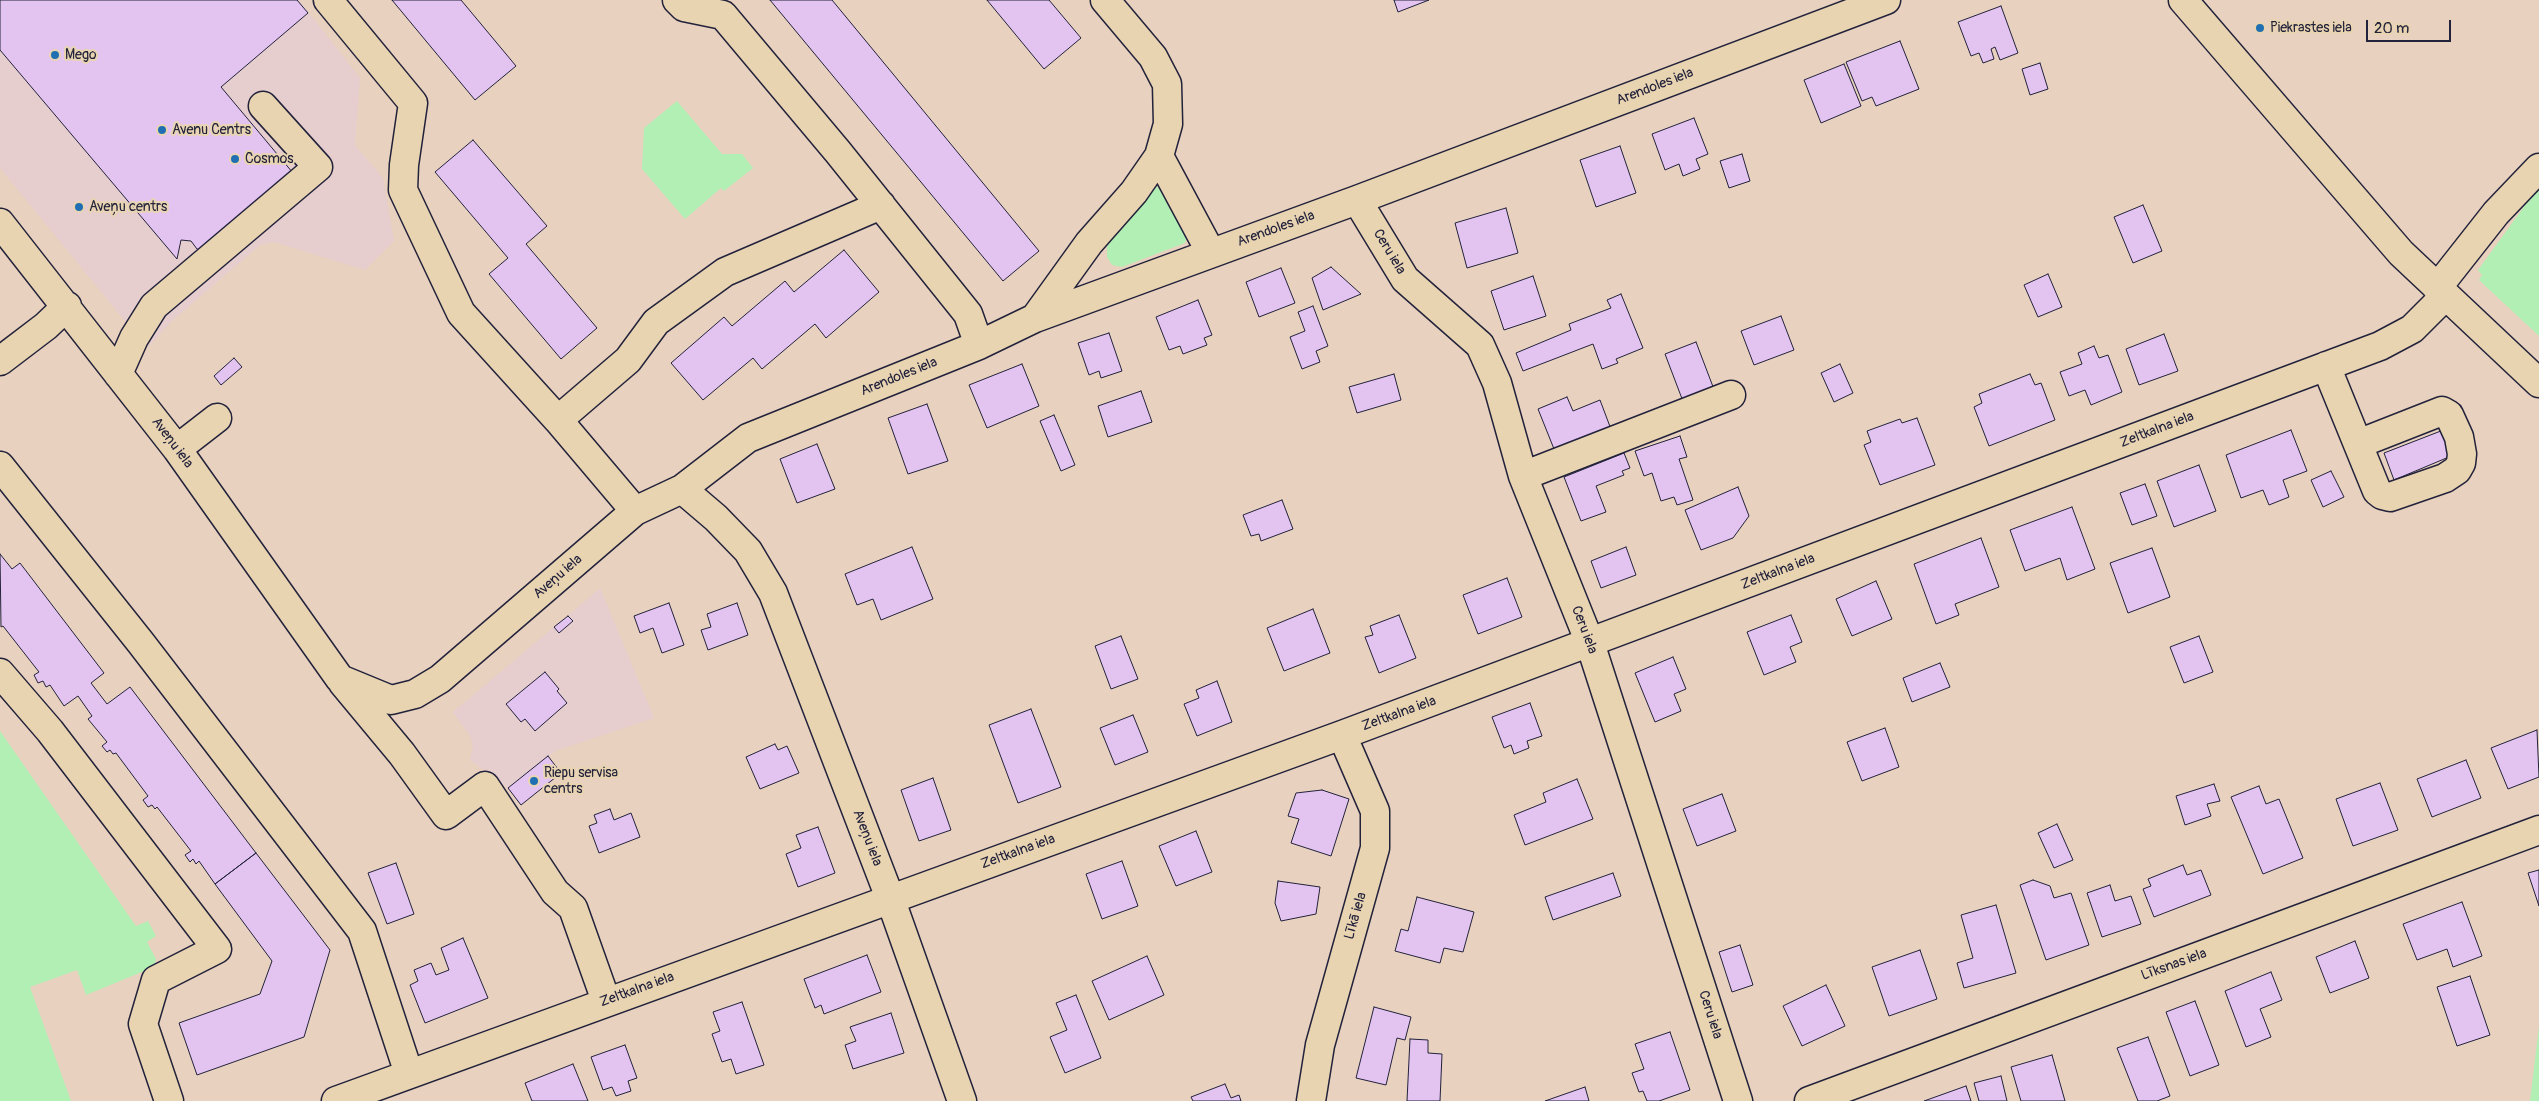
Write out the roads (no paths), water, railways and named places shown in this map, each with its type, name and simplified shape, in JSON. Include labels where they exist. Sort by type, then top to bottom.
[{"type":"street","points":[[328,0],[414,103],[404,165],[403,190],[461,313],[558,420],[635,511]]},
{"type":"street","points":[[677,0],[684,7],[723,15],[881,205],[968,314],[979,345]]},
{"type":"street","points":[[1035,318],[1089,243],[1134,192],[1159,156],[1168,124],[1167,84],[1153,57],[1104,0]]},
{"type":"street","name":"Arendoles iela","points":[[682,489],[748,438],[979,345],[1035,318],[1357,200],[1886,0]]},
{"type":"street","points":[[2183,0],[2401,253],[2539,383]]},
{"type":"street","points":[[118,374],[134,338],[154,306],[318,167],[263,106]]},
{"type":"street","points":[[1159,156],[1212,253]]},
{"type":"street","name":"Zeltkalna iela","points":[[336,1101],[606,1001],[1342,735],[2380,346],[2412,329],[2441,292],[2496,213],[2539,168]]},
{"type":"street","name":"Ceru iela","points":[[1357,200],[1406,279],[1480,344],[1497,383],[1523,476],[1590,643],[1738,1101]]},
{"type":"street","points":[[558,420],[628,360],[656,322],[724,272],[881,205]]},
{"type":"street","name":"Aveņu iela","points":[[0,223],[177,448],[340,680],[392,700],[415,694],[440,679],[635,511],[682,489],[716,518],[748,551],[773,593],[890,898],[962,1101]]},
{"type":"street","points":[[0,361],[46,326],[67,306]]},
{"type":"street","points":[[2326,366],[2358,444]]},
{"type":"street","points":[[1523,476],[1731,395]]},
{"type":"street","points":[[177,448],[217,418]]},
{"type":"street","points":[[0,466],[141,643],[362,931],[409,1074]]},
{"type":"street","points":[[0,673],[50,731],[217,949],[156,980],[143,1024],[169,1101]]},
{"type":"street","points":[[340,680],[402,754],[446,815],[484,786],[555,892],[573,908],[606,1001]]},
{"type":"street","name":"Līkā iela","points":[[1311,1101],[1320,1045],[1375,848],[1375,810],[1342,735]]},
{"type":"street","name":"Līksnas iela","points":[[1809,1101],[2539,830]]},
{"type":"place","name":"Piekrastes iela","points":[[2260,28]]},
{"type":"place","name":"Mego","points":[[55,55]]},
{"type":"place","name":"Avenu Centrs","points":[[162,130]]},
{"type":"place","name":"Cosmos","points":[[235,159]]},
{"type":"place","name":"Aveņu centrs","points":[[79,207]]},
{"type":"place","name":"Riepu servisa centrs","points":[[534,781]]}]
